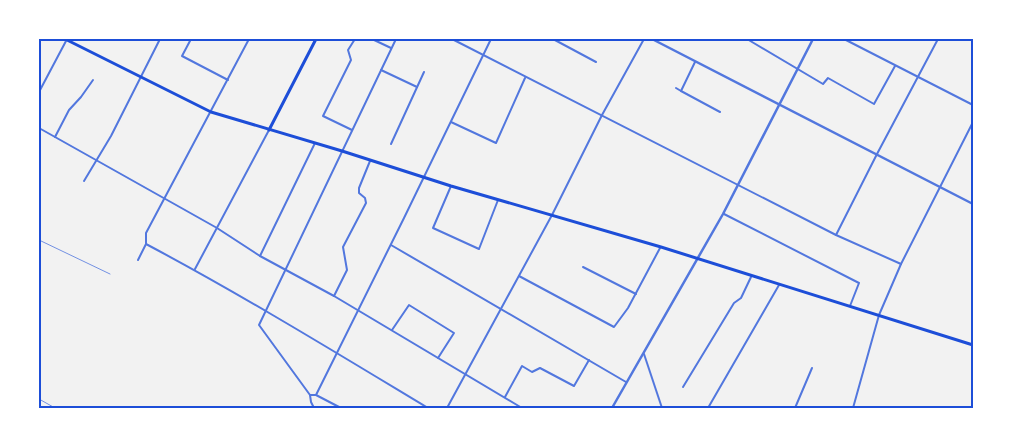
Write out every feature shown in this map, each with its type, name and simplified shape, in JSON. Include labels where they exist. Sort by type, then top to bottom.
[{"type":"main road","points":[[66,39],[211,112],[451,186],[751,274],[879,316],[973,344]]},
{"type":"main road","points":[[269,130],[316,39]]},
{"type":"street","points":[[39,92],[66,39]]},
{"type":"street","points":[[84,181],[111,136],[160,39]]},
{"type":"street","points":[[191,39],[182,56],[228,80]]},
{"type":"street","points":[[138,260],[146,244],[146,233],[249,39]]},
{"type":"street","points":[[352,130],[323,116],[351,60],[348,50],[355,39]]},
{"type":"street","points":[[372,39],[391,48]]},
{"type":"street","points":[[314,408],[310,394],[259,325],[396,39]]},
{"type":"street","points":[[452,39],[525,78],[602,115],[836,235],[901,264]]},
{"type":"street","points":[[316,395],[490,39]]},
{"type":"street","points":[[553,39],[559,40],[596,62]]},
{"type":"street","points":[[447,408],[552,215],[602,115],[644,39]]},
{"type":"street","points":[[652,39],[973,204]]},
{"type":"street","points":[[747,39],[823,84],[828,78],[874,104],[896,66]]},
{"type":"street","points":[[612,408],[723,214],[813,39]]},
{"type":"street","points":[[844,39],[973,105]]},
{"type":"street","points":[[836,235],[876,154],[938,39]]},
{"type":"street","points":[[681,91],[696,62]]},
{"type":"street","points":[[381,70],[417,87]]},
{"type":"street","points":[[391,144],[424,72]]},
{"type":"street","points":[[451,122],[496,143],[525,78]]},
{"type":"street","points":[[55,137],[69,110],[93,80]]},
{"type":"street","points":[[676,88],[720,112]]},
{"type":"street","points":[[853,408],[879,316],[901,264],[973,122]]},
{"type":"street","points":[[39,128],[217,228],[260,256],[334,296],[522,408]]},
{"type":"street","points":[[195,270],[269,130]]},
{"type":"street","points":[[260,256],[315,143]]},
{"type":"street","points":[[334,296],[347,270],[343,247],[366,203],[365,198],[359,193],[359,188],[370,160]]},
{"type":"street","points":[[451,186],[433,228],[479,250],[498,199]]},
{"type":"street","points":[[723,214],[859,283],[850,306]]},
{"type":"street","points":[[146,244],[195,270],[338,353],[428,408]]},
{"type":"street","points":[[391,244],[626,382]]},
{"type":"street","points":[[519,276],[614,327],[636,294],[661,247]]},
{"type":"street","points":[[582,267],[636,294]]},
{"type":"street","points":[[683,387],[734,303],[742,298],[751,274]]},
{"type":"street","points":[[708,408],[780,283]]},
{"type":"street","points":[[392,330],[409,305],[454,333],[438,359]]},
{"type":"street","points":[[644,354],[662,408]]},
{"type":"street","points":[[505,397],[522,366],[532,372],[540,368],[574,386],[589,360]]},
{"type":"street","points":[[795,408],[812,368]]},
{"type":"street","points":[[310,394],[316,395],[340,408]]},
{"type":"railway","points":[[39,240],[110,274]]},
{"type":"railway","points":[[39,399],[55,408]]}]
